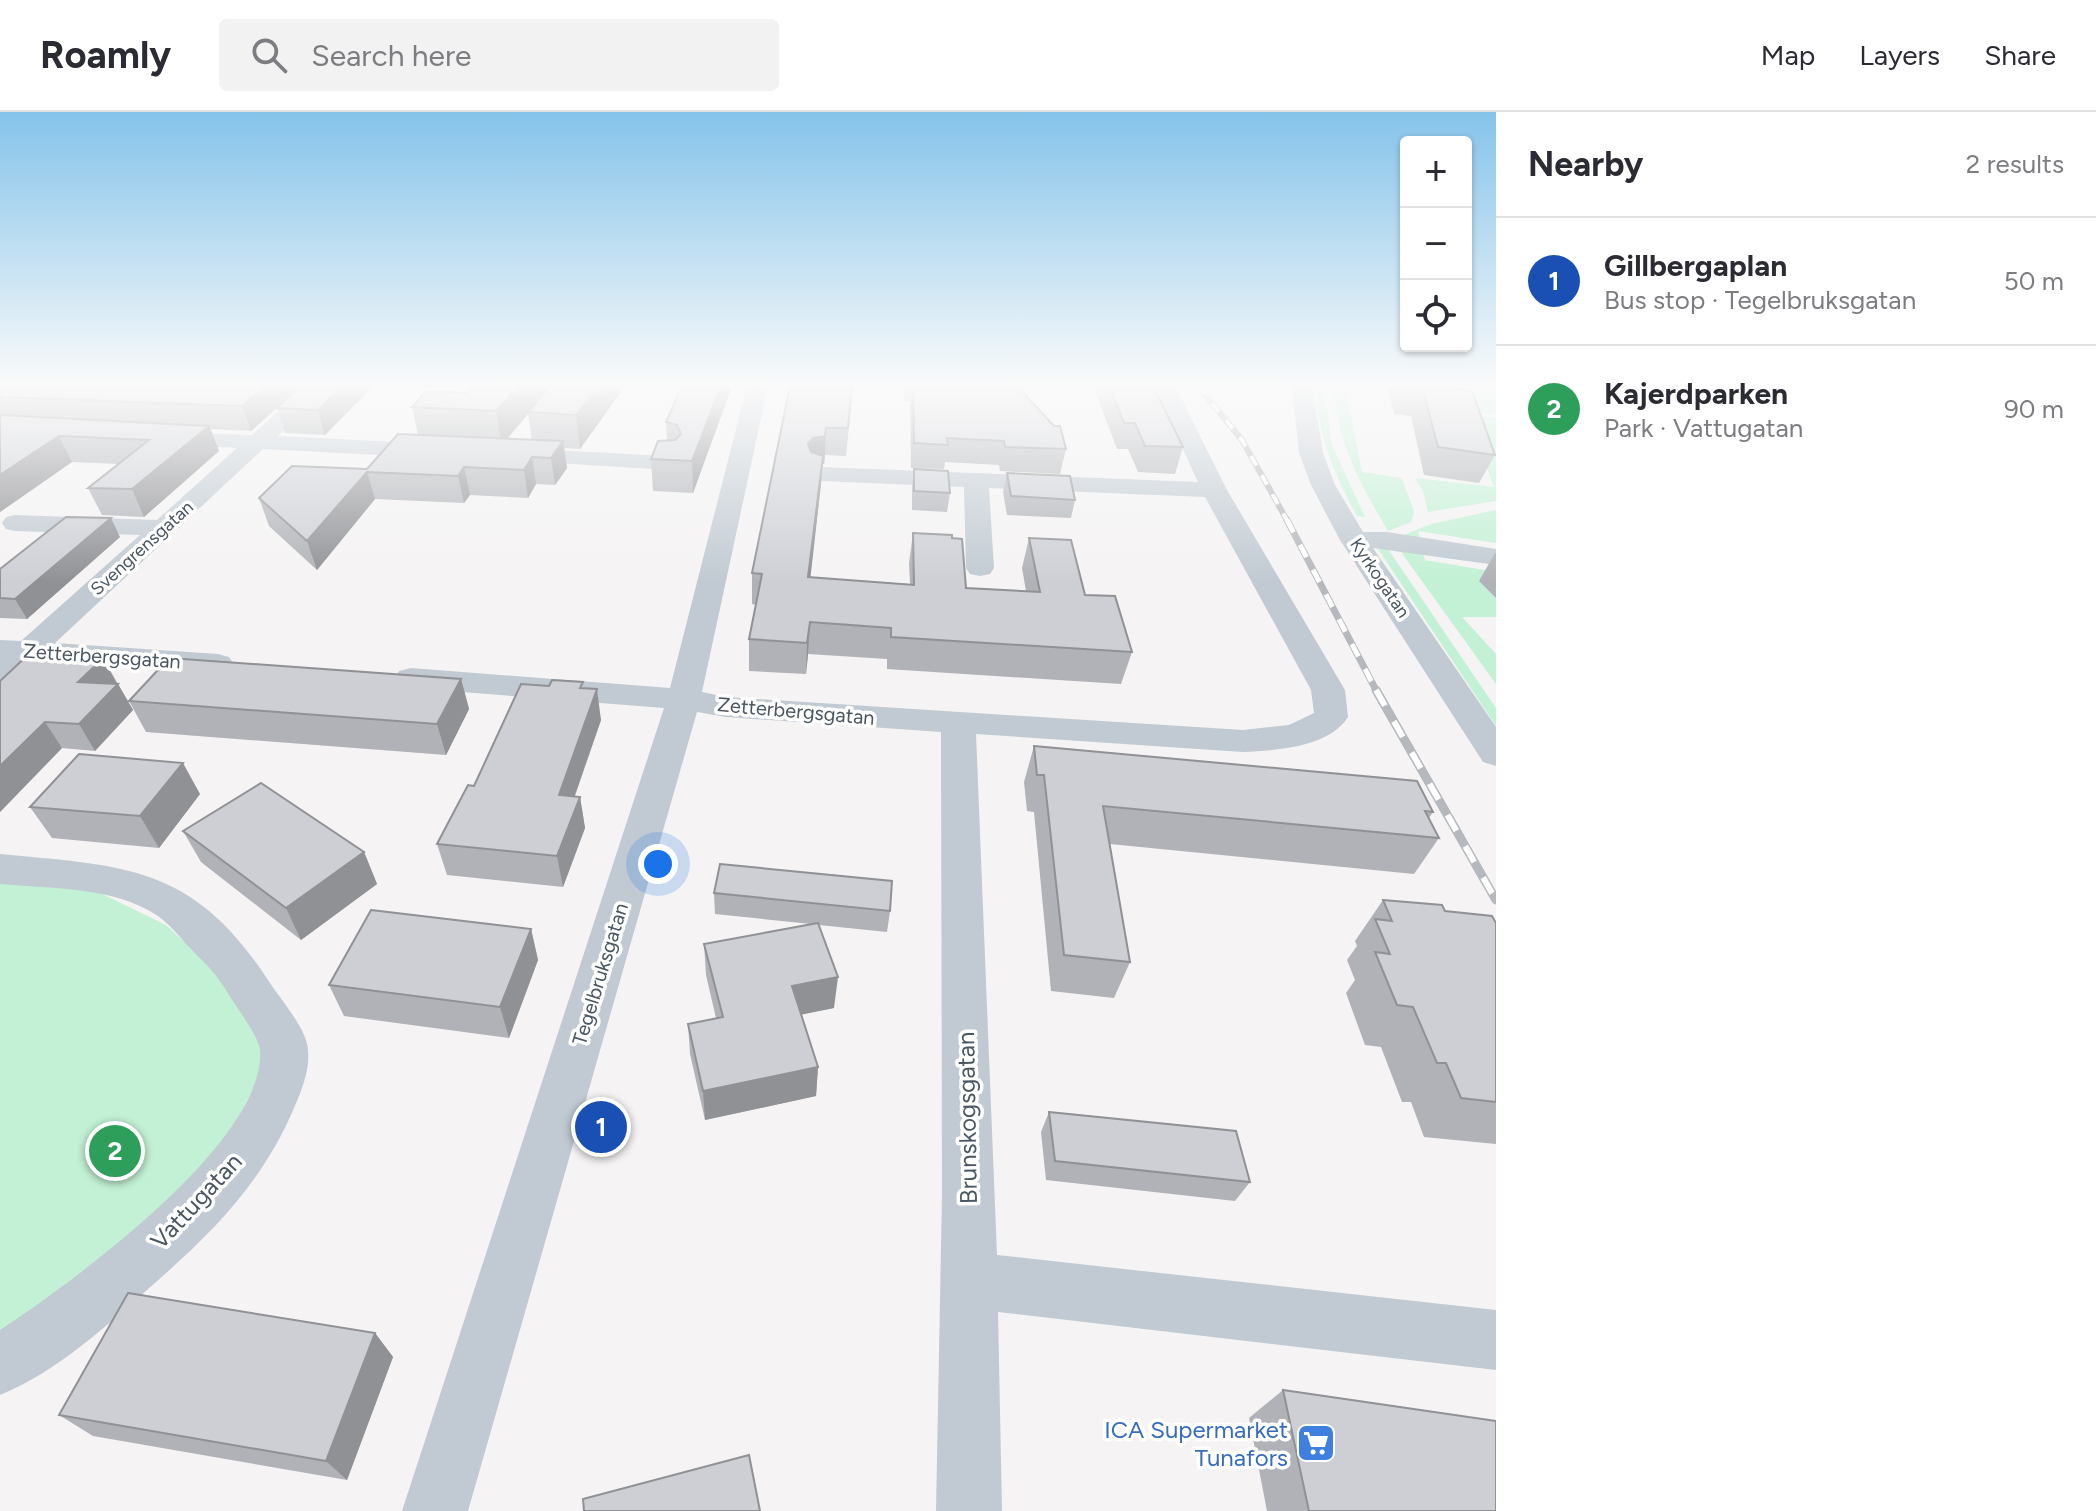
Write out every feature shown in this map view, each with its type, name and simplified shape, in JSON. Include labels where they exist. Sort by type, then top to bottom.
[{"type":"street","name":"Svengrensgatan","points":[[0,677],[14,650],[163,528],[248,451]]},
{"type":"street","points":[[449,451],[462,452]]},
{"type":"street","points":[[505,451],[502,454],[668,463]]},
{"type":"street","name":"Tegelbruksgatan","points":[[435,1511],[684,699],[743,451]]},
{"type":"street","points":[[821,474],[1214,490],[1195,451]]},
{"type":"street","name":"Kyrkogatan","points":[[1311,451],[1323,485],[1354,540],[1496,754]]},
{"type":"street","points":[[976,479],[980,568]]},
{"type":"street","name":"Zetterbergsgatan","points":[[379,676],[684,699],[726,707],[1243,741],[1313,730],[1331,717],[1328,690],[1214,490]]},
{"type":"street","points":[[15,523],[163,528]]},
{"type":"street","points":[[1354,540],[1387,540],[1496,557]]},
{"type":"street","name":"Zetterbergsgatan","points":[[14,650],[241,666]]},
{"type":"street","name":"Brunskogsgatan","points":[[958,724],[969,1280],[969,1511]]},
{"type":"street","name":"Vattugatan","points":[[0,869],[113,880],[147,891],[175,906],[233,964],[284,1045],[280,1084],[258,1133],[224,1178],[182,1223],[73,1316],[0,1365]]},
{"type":"street","points":[[969,1280],[1496,1340]]},
{"type":"green space","points":[[1335,451],[1365,517],[1357,516],[1328,453]]},
{"type":"green space","points":[[1348,451],[1358,451],[1362,472],[1402,478],[1414,512],[1411,522],[1388,531]]},
{"type":"green space","points":[[1481,451],[1496,451],[1496,501],[1428,512],[1423,491],[1415,478],[1494,487]]},
{"type":"green space","points":[[1496,510],[1496,543],[1418,531],[1420,539],[1399,537],[1431,524]]},
{"type":"green space","points":[[1378,549],[1388,549],[1496,708],[1496,726]]},
{"type":"green space","points":[[1422,551],[1425,560],[1496,572],[1496,617],[1462,617],[1496,654],[1496,684],[1401,552]]},
{"type":"green space","points":[[0,883],[96,891],[166,925],[223,977],[250,1017],[267,1060],[199,1198],[0,1351]]},
{"type":"building","points":[[0,451],[36,451],[0,475]]},
{"type":"building","points":[[135,451],[178,451],[132,489],[88,488]]},
{"type":"building","points":[[383,451],[556,451],[551,458],[532,457],[524,470],[464,467],[458,476],[367,472],[307,541],[259,498],[292,466],[367,469]]},
{"type":"building","points":[[654,451],[696,451],[692,461],[651,459]]},
{"type":"building","points":[[777,451],[811,451],[823,456],[808,577],[914,585],[913,533],[952,535],[952,538],[962,539],[966,588],[1040,592],[1029,538],[1071,540],[1085,595],[1115,596],[1132,652],[891,637],[891,628],[810,622],[807,643],[749,639],[762,574],[752,573]]},
{"type":"building","points":[[1469,451],[1494,451],[1495,455]]},
{"type":"building","points":[[914,469],[948,471],[950,493],[914,491]]},
{"type":"building","points":[[1007,473],[1070,476],[1075,500],[1011,496]]},
{"type":"building","points":[[66,517],[111,518],[15,599],[0,598],[0,569]]},
{"type":"building","points":[[31,652],[103,658],[78,682],[118,684],[79,724],[45,722],[0,766],[0,681]]},
{"type":"building","points":[[169,658],[461,679],[437,724],[129,701]]},
{"type":"building","points":[[552,680],[583,682],[580,688],[597,689],[559,795],[580,797],[557,856],[437,844],[468,785],[474,786],[521,684],[549,686]]},
{"type":"building","points":[[1034,746],[1417,781],[1433,812],[1425,811],[1439,838],[1103,806],[1130,962],[1064,955],[1044,775],[1037,775]]},
{"type":"building","points":[[79,754],[183,763],[140,816],[30,807]]},
{"type":"building","points":[[261,783],[364,852],[286,908],[183,831]]},
{"type":"building","points":[[720,864],[892,881],[890,911],[714,893]]},
{"type":"building","points":[[1383,900],[1442,905],[1445,911],[1492,916],[1496,923],[1496,1102],[1461,1098],[1446,1063],[1437,1063],[1413,1007],[1397,1005],[1375,952],[1390,954],[1375,919],[1392,921]]},
{"type":"building","points":[[371,910],[531,929],[500,1007],[329,985]]},
{"type":"building","points":[[818,923],[838,977],[792,986],[818,1067],[703,1091],[688,1024],[723,1017],[704,944]]},
{"type":"building","points":[[1049,1112],[1236,1131],[1250,1182],[1055,1161]]},
{"type":"building","points":[[128,1293],[375,1333],[326,1461],[59,1415]]},
{"type":"building","points":[[1283,1390],[1496,1421],[1496,1511],[1309,1511]]},
{"type":"building","points":[[749,1455],[760,1511],[584,1511],[583,1499]]},
{"type":"railway","points":[[1248,451],[1288,522]]},
{"type":"railway","points":[[1287,520],[1377,692]]},
{"type":"railway","points":[[1376,690],[1496,900]]},
{"type":"place","name":"Gillbergaplan","points":[[601,1127]]},
{"type":"place","name":"Kajerdparken","points":[[115,1151]]},
{"type":"place","name":"ICA Supermarket Tunafors","points":[[1316,1443]]}]
